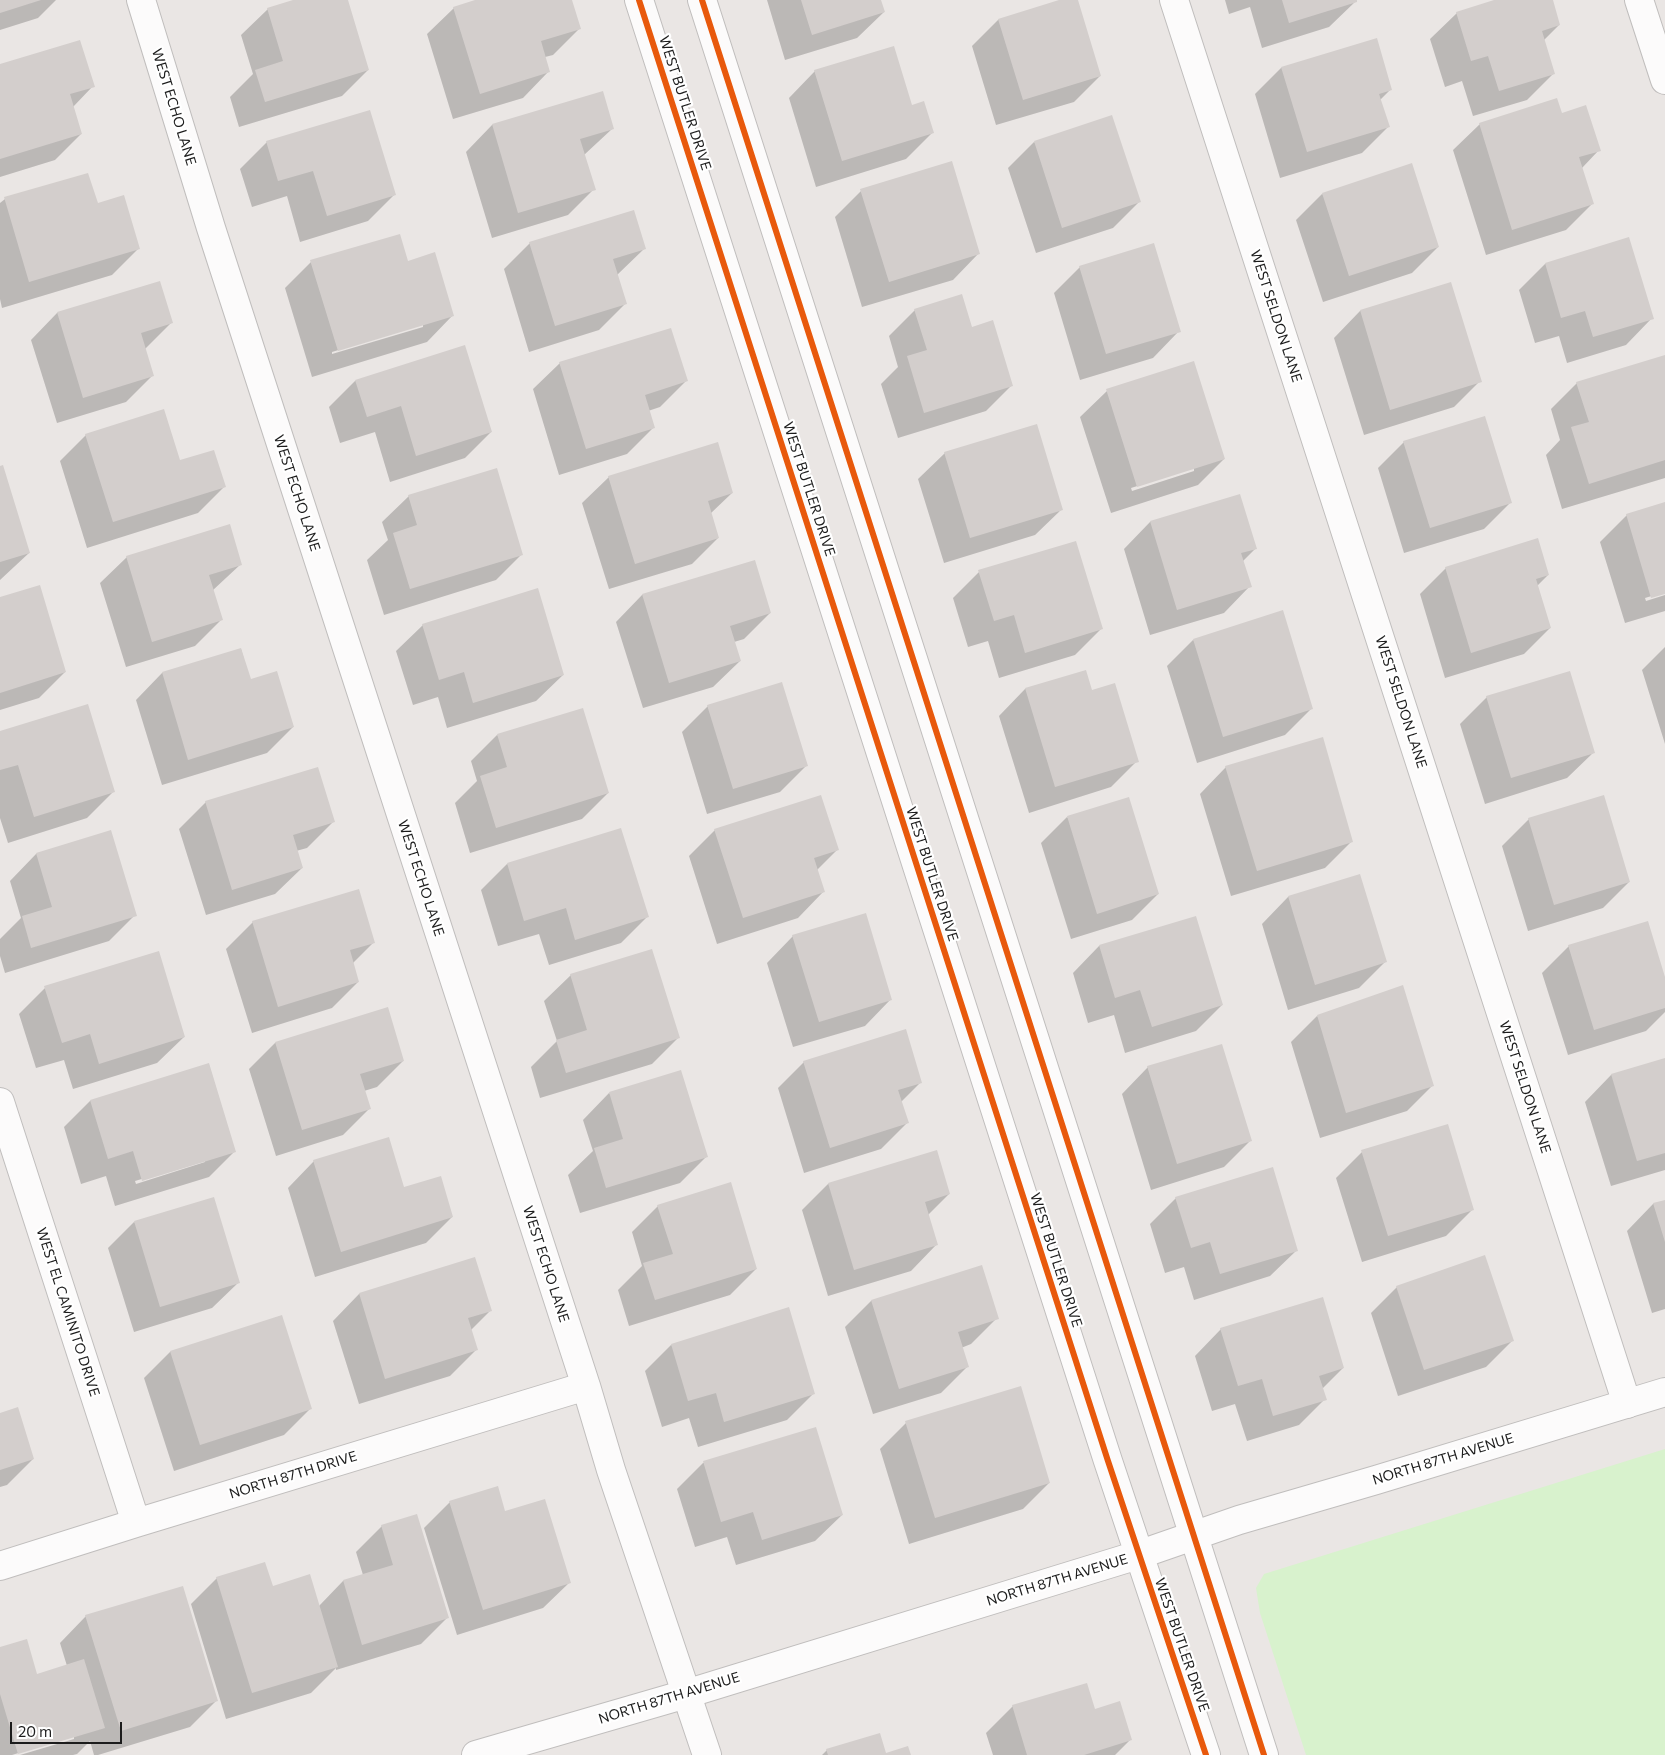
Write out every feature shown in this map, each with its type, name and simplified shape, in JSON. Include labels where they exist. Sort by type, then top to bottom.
[{"type":"street","name":"WEST ECHO LANE","points":[[141,0],[211,228],[586,1386],[611,1470],[707,1755]]},
{"type":"street","name":"WEST BUTLER DRIVE","points":[[639,0],[1138,1555],[1206,1755]]},
{"type":"street","points":[[702,0],[1264,1755]]},
{"type":"street","name":"WEST SELDON LANE","points":[[1174,0],[1627,1404]]},
{"type":"street","points":[[1639,0],[1665,80]]},
{"type":"street","name":"WEST EL CAMINITO DRIVE","points":[[0,1102],[136,1523]]},
{"type":"street","name":"NORTH 87TH DRIVE","points":[[0,1566],[586,1386]]},
{"type":"street","name":"NORTH 87TH AVENUE","points":[[476,1755],[686,1694],[1138,1555],[1239,1520],[1665,1392]]},
{"type":"green space","points":[[1665,1449],[1665,1755],[1306,1755],[1260,1613],[1256,1588],[1264,1574]]},
{"type":"building","points":[[0,0],[41,0],[0,13]]},
{"type":"building","points":[[293,0],[348,0],[369,70],[265,102],[255,70],[283,61],[267,8]]},
{"type":"building","points":[[475,0],[572,0],[581,29],[541,41],[550,72],[480,94],[453,7]]},
{"type":"building","points":[[801,0],[881,0],[885,12],[812,35]]},
{"type":"building","points":[[1059,0],[1078,0],[1101,76],[1023,100],[998,19]]},
{"type":"building","points":[[1282,0],[1357,0],[1357,2],[1289,23]]},
{"type":"building","points":[[1494,0],[1553,0],[1560,25],[1542,31],[1555,74],[1499,91],[1488,56],[1471,61],[1456,12]]},
{"type":"building","points":[[1377,38],[1392,90],[1379,94],[1390,127],[1307,152],[1281,67]]},
{"type":"building","points":[[80,40],[95,87],[70,94],[82,134],[0,159],[0,64]]},
{"type":"building","points":[[894,46],[912,105],[924,101],[934,133],[842,161],[814,70]]},
{"type":"building","points":[[603,91],[614,129],[580,139],[596,190],[518,213],[492,124]]},
{"type":"building","points":[[1557,98],[1562,113],[1586,105],[1601,151],[1579,157],[1594,204],[1512,230],[1479,123]]},
{"type":"building","points":[[370,110],[396,195],[327,216],[313,171],[278,181],[266,141]]},
{"type":"building","points":[[1112,115],[1141,202],[1062,228],[1034,141]]},
{"type":"building","points":[[952,161],[980,254],[889,282],[860,189]]},
{"type":"building","points":[[1412,163],[1439,247],[1349,276],[1322,193]]},
{"type":"building","points":[[88,173],[98,203],[124,195],[140,249],[29,282],[4,197]]},
{"type":"building","points":[[634,210],[646,249],[613,259],[627,304],[555,326],[529,242]]},
{"type":"building","points":[[400,234],[408,261],[435,252],[454,316],[338,351],[310,260]]},
{"type":"building","points":[[1629,237],[1654,319],[1593,337],[1585,311],[1561,318],[1545,263]]},
{"type":"building","points":[[1154,243],[1181,332],[1106,354],[1079,266]]},
{"type":"building","points":[[160,281],[173,323],[141,333],[154,376],[83,398],[57,312]]},
{"type":"building","points":[[1451,282],[1482,382],[1390,410],[1360,310]]},
{"type":"building","points":[[962,294],[972,327],[993,320],[1013,386],[924,413],[907,356],[927,350],[914,309]]},
{"type":"building","points":[[671,328],[688,381],[645,395],[655,428],[586,449],[559,362]]},
{"type":"building","points":[[465,345],[492,432],[416,456],[401,406],[367,417],[355,380]]},
{"type":"building","points":[[1665,355],[1665,460],[1589,484],[1571,427],[1589,422],[1576,382]]},
{"type":"building","points":[[1194,361],[1225,459],[1137,487],[1106,389]]},
{"type":"building","points":[[164,409],[180,460],[214,450],[226,487],[113,522],[85,434]]},
{"type":"building","points":[[1485,416],[1512,503],[1430,528],[1403,441]]},
{"type":"building","points":[[1037,424],[1063,510],[970,538],[944,452]]},
{"type":"building","points":[[718,442],[733,493],[708,501],[719,538],[635,564],[608,476]]},
{"type":"building","points":[[3,465],[30,553],[0,562],[0,466]]},
{"type":"building","points":[[497,468],[523,555],[410,589],[393,533],[417,525],[408,495]]},
{"type":"building","points":[[1240,494],[1257,549],[1241,553],[1252,587],[1177,610],[1150,521]]},
{"type":"building","points":[[1665,502],[1665,594],[1651,598],[1626,514]]},
{"type":"building","points":[[230,524],[242,565],[209,575],[223,620],[152,642],[126,556]]},
{"type":"building","points":[[1538,538],[1549,575],[1536,579],[1551,628],[1471,653],[1445,567]]},
{"type":"building","points":[[1076,541],[1103,629],[1025,653],[1014,615],[994,621],[978,570]]},
{"type":"building","points":[[755,560],[771,613],[730,626],[741,661],[669,683],[642,594]]},
{"type":"building","points":[[40,585],[66,672],[0,693],[0,597]]},
{"type":"building","points":[[538,588],[564,675],[473,703],[464,672],[439,680],[422,624]]},
{"type":"building","points":[[1283,610],[1313,709],[1223,737],[1193,639]]},
{"type":"building","points":[[241,648],[251,679],[277,671],[294,727],[188,760],[162,672]]},
{"type":"building","points":[[1086,670],[1092,690],[1115,683],[1139,762],[1055,787],[1025,688]]},
{"type":"building","points":[[1570,671],[1595,753],[1511,778],[1486,696]]},
{"type":"building","points":[[782,682],[808,766],[733,789],[707,705]]},
{"type":"building","points":[[88,704],[115,792],[34,817],[18,765],[0,770],[0,731]]},
{"type":"building","points":[[583,708],[609,793],[496,828],[480,776],[507,767],[497,734]]},
{"type":"building","points":[[1323,737],[1353,842],[1257,871],[1225,766]]},
{"type":"building","points":[[318,767],[335,822],[293,835],[303,868],[232,890],[205,801]]},
{"type":"building","points":[[821,795],[839,850],[814,858],[825,892],[743,918],[714,829]]},
{"type":"building","points":[[1604,795],[1630,882],[1554,905],[1528,818]]},
{"type":"building","points":[[1129,797],[1159,894],[1097,914],[1067,816]]},
{"type":"building","points":[[621,828],[649,917],[575,940],[566,908],[524,921],[507,863]]},
{"type":"building","points":[[111,830],[137,916],[31,948],[22,916],[52,907],[36,853]]},
{"type":"building","points":[[1360,874],[1387,962],[1315,985],[1288,896]]},
{"type":"building","points":[[359,889],[375,943],[350,950],[359,982],[278,1007],[252,921]]},
{"type":"building","points":[[866,913],[892,1000],[819,1022],[792,935]]},
{"type":"building","points":[[1196,916],[1223,1005],[1152,1027],[1140,990],[1115,998],[1099,945]]},
{"type":"building","points":[[1648,921],[1665,977],[1665,1008],[1594,1030],[1568,945]]},
{"type":"building","points":[[652,949],[680,1038],[566,1073],[556,1040],[587,1030],[570,974]]},
{"type":"building","points":[[159,951],[185,1037],[99,1064],[90,1034],[62,1043],[44,986]]},
{"type":"building","points":[[1403,985],[1434,1086],[1346,1113],[1317,1015]]},
{"type":"building","points":[[388,1007],[404,1061],[360,1074],[371,1109],[302,1130],[275,1042]]},
{"type":"building","points":[[906,1029],[922,1083],[898,1090],[909,1123],[830,1148],[803,1061]]},
{"type":"building","points":[[1222,1044],[1252,1141],[1177,1164],[1147,1066]]},
{"type":"building","points":[[1665,1058],[1665,1153],[1637,1161],[1611,1074]]},
{"type":"building","points":[[209,1063],[236,1152],[142,1181],[133,1151],[108,1159],[90,1100]]},
{"type":"building","points":[[681,1070],[708,1157],[606,1188],[594,1148],[623,1139],[609,1092]]},
{"type":"building","points":[[1448,1124],[1474,1210],[1388,1236],[1361,1150]]},
{"type":"building","points":[[389,1137],[404,1187],[441,1176],[453,1217],[341,1252],[313,1160]]},
{"type":"building","points":[[937,1150],[950,1194],[925,1202],[938,1245],[854,1270],[828,1183]]},
{"type":"building","points":[[1273,1167],[1298,1251],[1220,1274],[1210,1242],[1191,1248],[1175,1197]]},
{"type":"building","points":[[731,1182],[757,1269],[655,1300],[643,1263],[673,1254],[657,1205]]},
{"type":"building","points":[[214,1197],[240,1283],[160,1307],[134,1221]]},
{"type":"building","points":[[1665,1200],[1665,1242],[1653,1203]]},
{"type":"building","points":[[1485,1255],[1514,1341],[1424,1370],[1396,1286]]},
{"type":"building","points":[[475,1257],[492,1311],[468,1318],[478,1350],[385,1379],[359,1293]]},
{"type":"building","points":[[982,1265],[999,1319],[958,1332],[969,1367],[899,1389],[871,1300]]},
{"type":"building","points":[[1323,1297],[1344,1368],[1319,1376],[1327,1400],[1273,1416],[1262,1379],[1238,1386],[1220,1328]]},
{"type":"building","points":[[789,1307],[815,1394],[724,1422],[716,1393],[688,1401],[671,1344]]},
{"type":"building","points":[[282,1315],[312,1409],[200,1445],[170,1351]]},
{"type":"building","points":[[1021,1386],[1050,1483],[935,1518],[905,1421]]},
{"type":"building","points":[[18,1407],[34,1459],[0,1470],[0,1413]]},
{"type":"building","points":[[816,1427],[843,1515],[762,1540],[753,1512],[721,1522],[703,1461]]},
{"type":"building","points":[[498,1486],[505,1511],[545,1499],[571,1583],[483,1610],[449,1501]]},
{"type":"building","points":[[417,1514],[449,1618],[362,1645],[343,1580],[393,1565],[381,1525]]},
{"type":"building","points":[[265,1562],[273,1586],[310,1574],[338,1667],[252,1693],[216,1577]]},
{"type":"building","points":[[183,1586],[218,1701],[121,1731],[85,1615]]},
{"type":"building","points":[[27,1639],[37,1674],[84,1659],[105,1728],[18,1754],[0,1694],[0,1647]]},
{"type":"building","points":[[1087,1683],[1095,1709],[1120,1701],[1132,1740],[1084,1755],[1027,1755],[1012,1705]]},
{"type":"building","points":[[880,1733],[886,1753],[908,1746],[911,1755],[828,1755],[826,1749]]},
{"type":"cycle path","points":[[639,0],[1108,1461],[1206,1755]]},
{"type":"cycle path","points":[[702,0],[1264,1755]]}]
